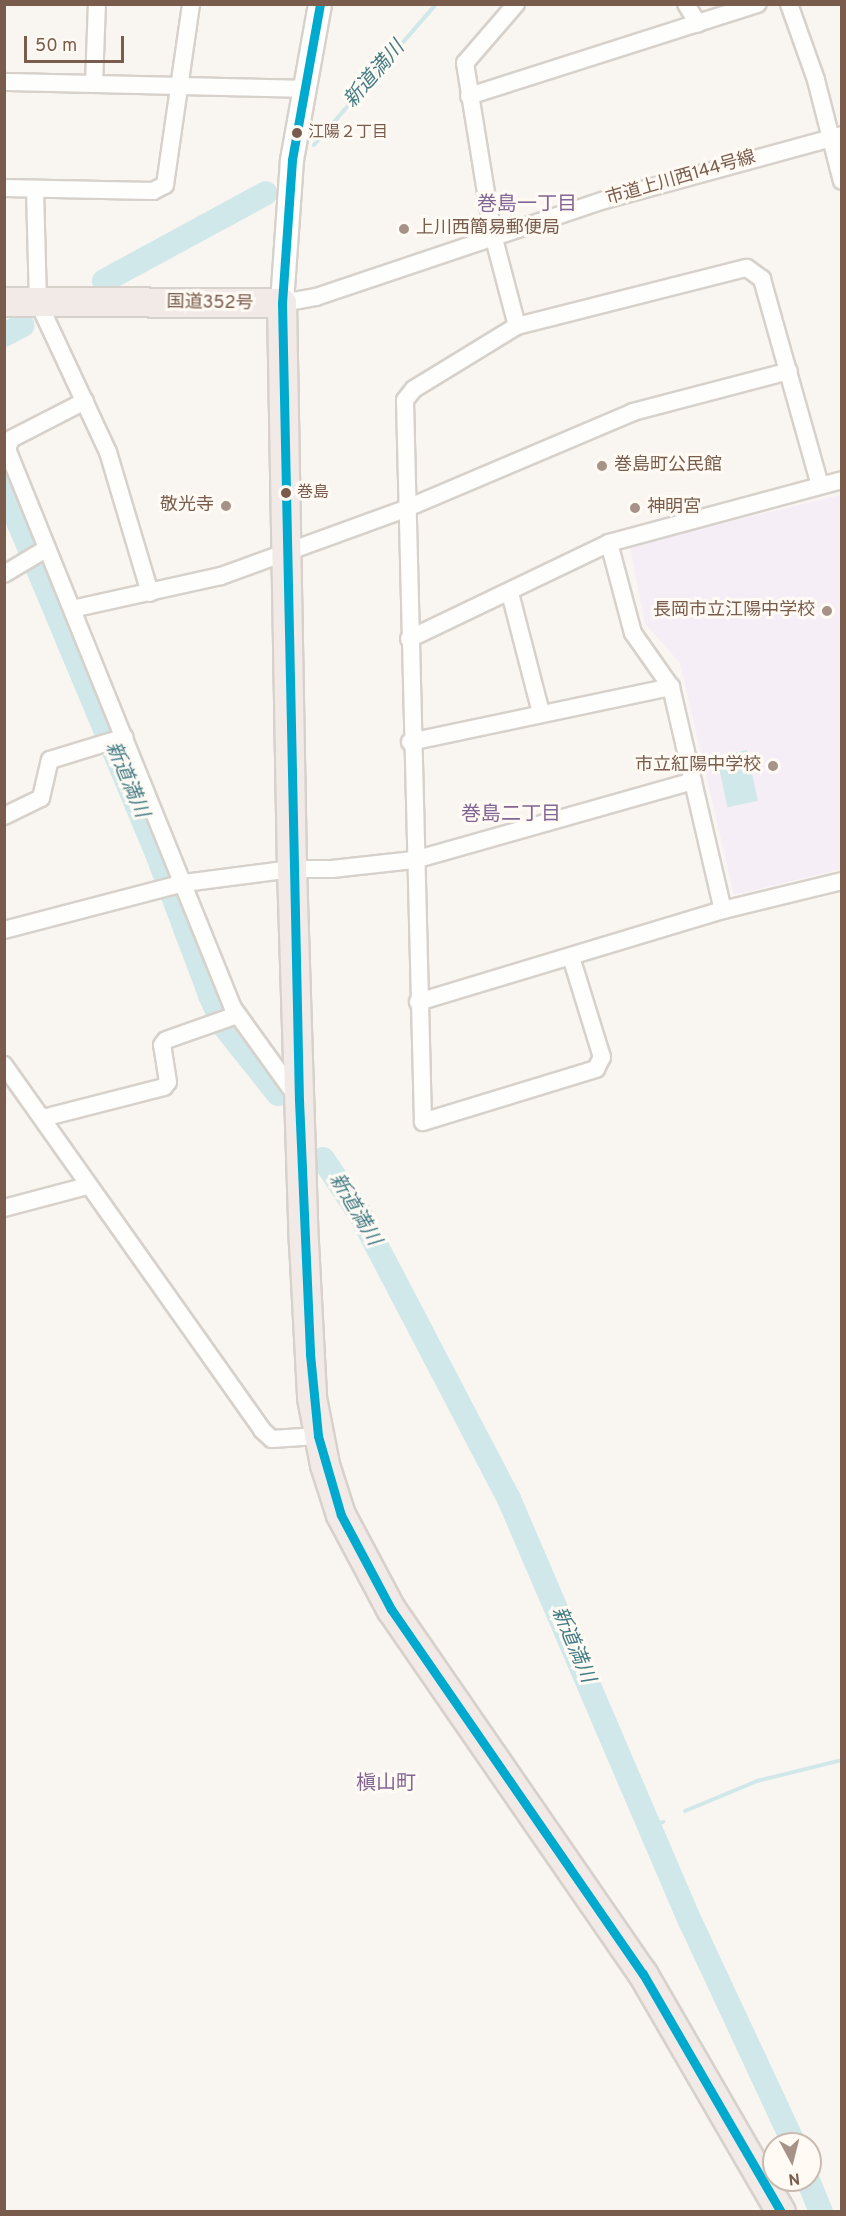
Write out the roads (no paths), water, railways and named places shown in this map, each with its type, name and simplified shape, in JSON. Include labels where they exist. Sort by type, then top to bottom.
[{"type":"highway","name":"国道352号","points":[[4,302],[282,303]]},
{"type":"highway","points":[[282,303],[292,869],[299,1100],[310,1365],[318,1436],[341,1515],[391,1609],[644,1974],[781,2211]]},
{"type":"street","points":[[94,84],[97,4]]},
{"type":"street","points":[[4,188],[153,192],[165,185],[177,84],[191,4]]},
{"type":"street","points":[[282,303],[292,160],[302,89],[320,4]]},
{"type":"street","points":[[516,4],[465,63],[493,235],[517,326]]},
{"type":"street","points":[[686,4],[698,24]]},
{"type":"street","points":[[469,96],[758,4]]},
{"type":"street","points":[[789,4],[836,136],[842,181]]},
{"type":"street","points":[[4,82],[177,84],[302,89]]},
{"type":"street","name":"市道上川西144号線","points":[[282,303],[316,297],[493,235],[836,136]]},
{"type":"street","points":[[35,189],[38,302],[111,460],[150,592]]},
{"type":"street","points":[[571,957],[602,1057],[596,1069],[423,1122],[410,742],[405,509],[404,412],[409,394],[517,326],[747,268],[762,279],[820,485]]},
{"type":"street","points":[[72,609],[199,583],[405,509],[633,412],[789,371]]},
{"type":"street","points":[[85,401],[11,440],[7,449],[44,549],[72,609],[180,884],[237,1015],[299,1100]]},
{"type":"street","points":[[409,639],[510,593],[609,543],[842,480]]},
{"type":"street","points":[[609,543],[633,633],[671,687],[723,910]]},
{"type":"street","points":[[4,574],[44,549]]},
{"type":"street","points":[[510,593],[541,713]]},
{"type":"street","points":[[410,742],[671,687]]},
{"type":"street","points":[[4,816],[41,798],[50,760],[121,738]]},
{"type":"street","points":[[4,930],[180,884],[292,869],[332,869],[414,860],[693,781]]},
{"type":"street","points":[[418,1002],[723,910],[842,880]]},
{"type":"street","points":[[43,1118],[164,1087],[168,1082],[162,1045],[166,1040],[237,1015]]},
{"type":"street","points":[[4,1065],[43,1118],[87,1186],[262,1431],[272,1438],[318,1436]]},
{"type":"street","points":[[4,1208],[87,1186]]},
{"type":"water","points":[[747,750],[758,801],[727,807],[717,756]]},
{"type":"waterway","name":"新道満川","points":[[314,145],[436,4]]},
{"type":"waterway","name":"新道満川","points":[[104,281],[266,193]]},
{"type":"waterway","name":"新道満川","points":[[4,335],[23,325]]},
{"type":"waterway","name":"新道満川","points":[[4,488],[156,851],[210,995],[224,1026],[278,1094]]},
{"type":"waterway","name":"新道満川","points":[[323,1159],[360,1214],[509,1499],[691,1923],[788,2132]]},
{"type":"waterway","points":[[685,1811],[757,1781],[842,1760]]},
{"type":"waterway","points":[[650,1826],[663,1822]]},
{"type":"waterway","name":"新道満川","points":[[813,2192],[821,2212]]},
{"type":"place","name":"江陽２丁目","points":[[297,133]]},
{"type":"place","name":"上川西簡易郵便局","points":[[404,229]]},
{"type":"place","name":"巻島町公民館","points":[[602,466]]},
{"type":"place","name":"巻島","points":[[286,493]]},
{"type":"place","name":"敬光寺","points":[[226,506]]},
{"type":"place","name":"神明宮","points":[[635,508]]},
{"type":"place","name":"長岡市立江陽中学校","points":[[827,611]]},
{"type":"place","name":"市立紅陽中学校","points":[[773,766]]},
{"type":"district","name":"巻島一丁目","points":[[527,205]]},
{"type":"district","name":"巻島二丁目","points":[[511,815]]},
{"type":"district","name":"槇山町","points":[[386,1784]]}]
